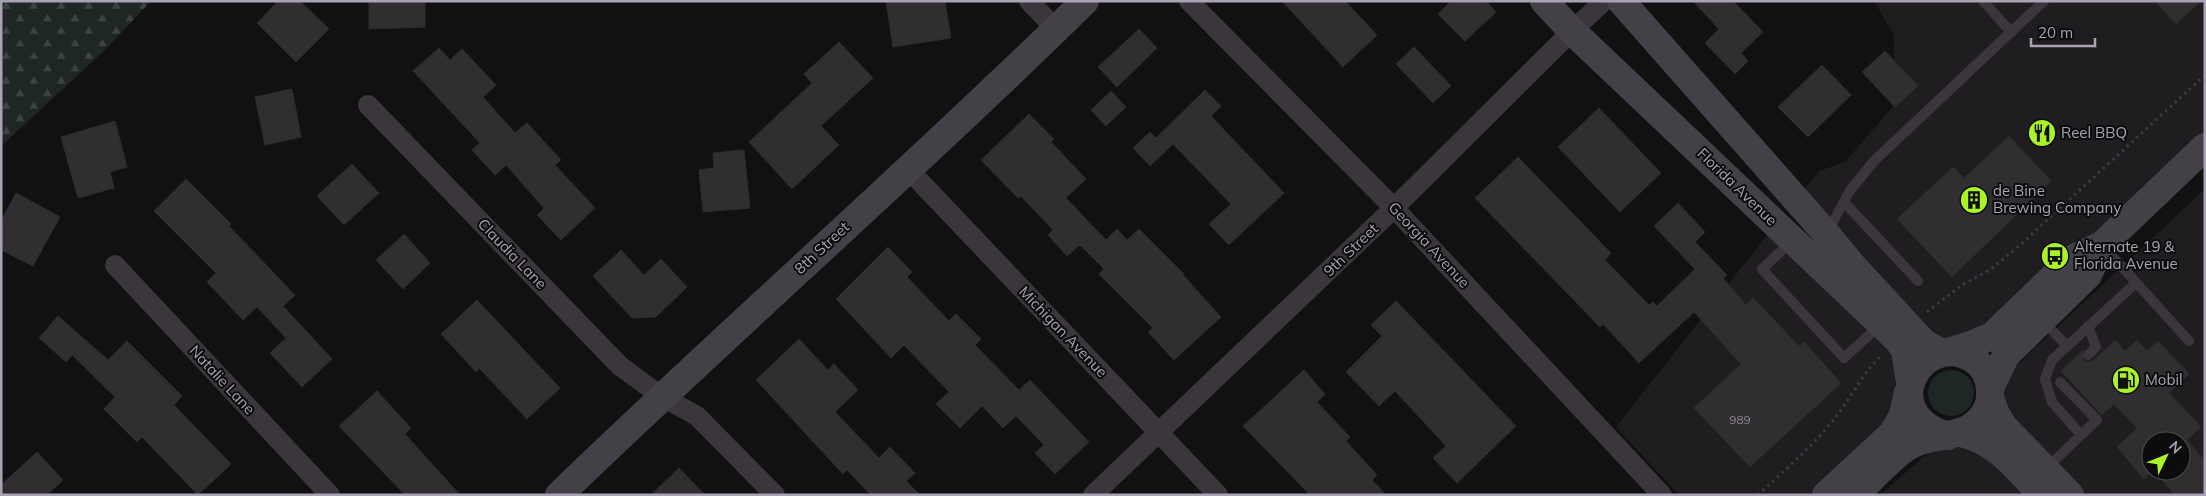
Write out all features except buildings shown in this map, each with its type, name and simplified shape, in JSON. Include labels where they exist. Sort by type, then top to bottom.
[{"type":"street","points":[[1029,1],[1056,29]]},
{"type":"street","name":"8th Street","points":[[559,495],[661,396],[908,169],[1085,1]]},
{"type":"street","name":"Georgia Avenue","points":[[1189,1],[1394,208],[1662,495]]},
{"type":"street","name":"Florida Avenue","points":[[1544,1],[1572,31],[1793,240],[1896,330],[1945,352]]},
{"type":"street","name":"9th Street","points":[[1093,495],[1394,208],[1604,1]]},
{"type":"street","name":"Florida Avenue","points":[[1621,1],[1827,234],[1896,330],[1905,350],[1909,388]]},
{"type":"street","name":"Claudia Lane","points":[[368,105],[620,366],[661,396],[697,416],[775,495]]},
{"type":"street","points":[[1826,495],[1893,433],[1903,415],[1909,388],[1925,362],[1945,352],[1992,336],[2072,259],[2102,245],[2204,149]]},
{"type":"street","name":"Michigan Avenue","points":[[908,169],[1218,495]]},
{"type":"street","points":[[1855,495],[1908,446],[1926,439],[1954,434],[1970,428],[1982,416],[1989,404],[1990,393],[2006,355],[2088,274],[2102,245]]},
{"type":"street","name":"Natalie Lane","points":[[115,265],[330,495]]},
{"type":"street","points":[[1945,352],[1966,355],[1980,364],[1995,412],[2036,484]]},
{"type":"street","points":[[1909,388],[1911,408],[1919,420],[1931,430],[1976,436],[2002,453],[2036,484],[2070,495]]},
{"type":"lane","points":[[1984,1],[2011,32]]},
{"type":"lane","points":[[1827,234],[1844,202],[1874,161],[2044,1]]},
{"type":"lane","points":[[1844,202],[1918,281]]},
{"type":"lane","points":[[1793,240],[1762,269],[1844,358],[1896,330]]},
{"type":"lane","points":[[2102,245],[2188,341]]},
{"type":"lane","points":[[2081,435],[2052,402],[2046,380],[2052,360],[2136,283]]},
{"type":"lane","points":[[2041,320],[2067,346]]},
{"type":"lane","points":[[2088,326],[2096,348],[2088,355]]},
{"type":"lane","points":[[2036,484],[2097,420],[2063,379],[2049,392]]},
{"type":"path","points":[[1758,495],[1829,426],[1846,405],[1864,373],[1896,330],[1962,285],[1991,269],[2019,246],[2205,75]]},
{"type":"shaded area","points":[[1874,1],[2205,1],[2205,133],[2101,231],[2097,230],[2094,237],[1986,326],[1948,340],[1940,339],[1932,334],[1860,256],[1804,189],[1819,171],[1845,162],[1895,104],[1894,35]]},
{"type":"shaded area","points":[[2205,189],[2205,495],[1880,495],[1935,447],[2005,405],[2004,377]]},
{"type":"shaded area","points":[[1768,234],[1873,332],[1893,356],[1896,393],[1884,426],[1812,495],[1679,495],[1616,427]]},
{"type":"green space","points":[[1,1],[151,1],[107,48],[1,146]]},
{"type":"green space","points":[[1951,370],[1964,374],[1970,380],[1974,393],[1970,406],[1964,412],[1951,416],[1938,412],[1932,406],[1928,393],[1932,380],[1938,374]]},
{"type":"place","name":"Reel BBQ","points":[[2042,133]]},
{"type":"place","name":"de Bine Brewing Company","points":[[1974,200]]},
{"type":"place","name":"Alternate 19 & Florida Avenue","points":[[2055,256]]},
{"type":"place","name":"Mobil","points":[[2126,380]]}]
